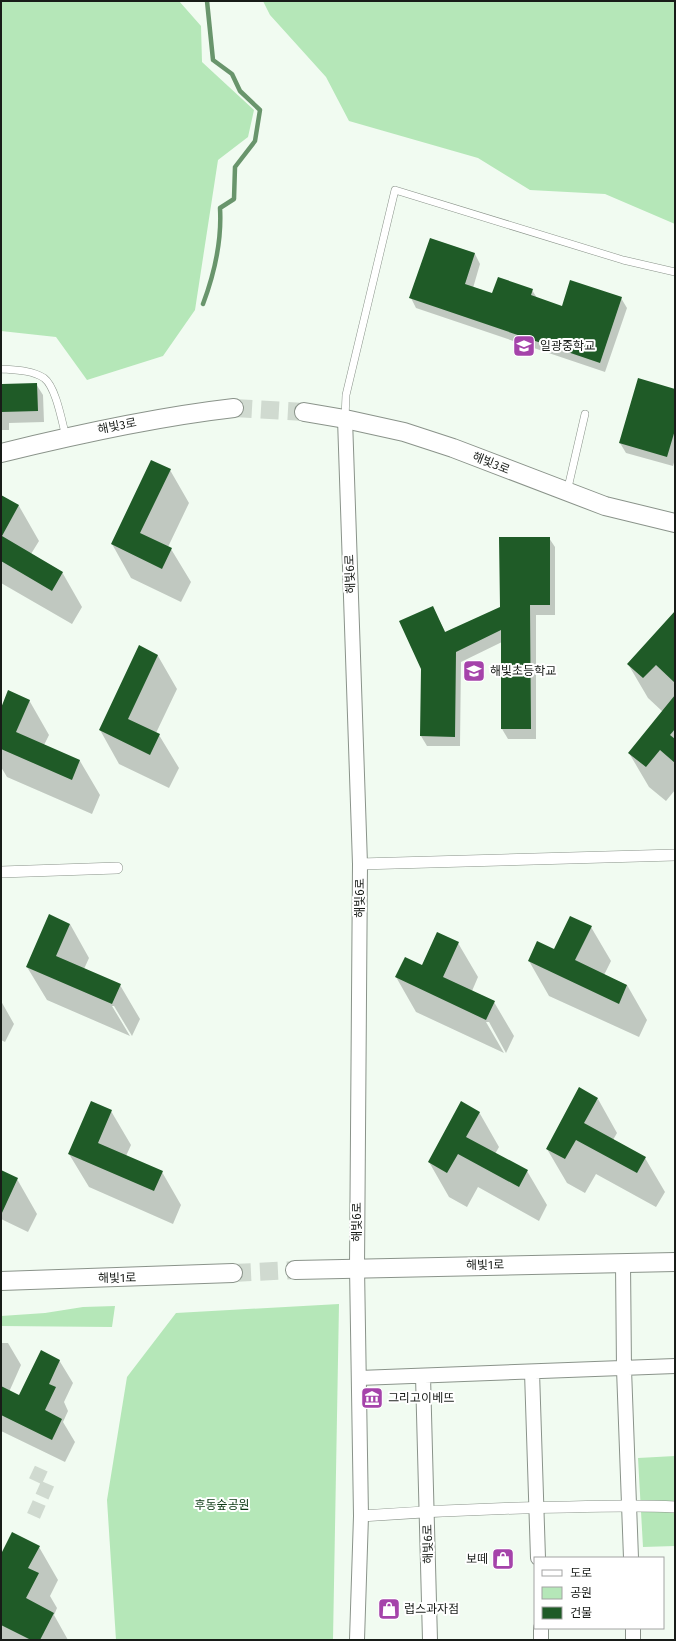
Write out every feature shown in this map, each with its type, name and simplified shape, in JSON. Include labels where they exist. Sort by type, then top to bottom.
[{"type":"street","name":"해빛3로","points":[[1,453],[66,437],[179,414],[234,408]]},
{"type":"street","name":"해빛3로","points":[[304,412],[345,418],[404,432],[446,446],[605,506],[675,523]]},
{"type":"street","name":"해빛6로","points":[[345,418],[360,864],[357,1267],[361,1516],[357,1640]]},
{"type":"street","points":[[360,864],[675,855]]},
{"type":"street","points":[[1,872],[117,868]]},
{"type":"street","name":"해빛1로","points":[[295,1270],[357,1267],[675,1262]]},
{"type":"street","points":[[623,1263],[624,1369],[631,1557]]},
{"type":"street","name":"해빛1로","points":[[1,1281],[233,1273]]},
{"type":"street","points":[[359,1378],[675,1366]]},
{"type":"street","points":[[532,1372],[538,1557]]},
{"type":"street","name":"해빛6로","points":[[423,1376],[430,1640]]},
{"type":"street","points":[[361,1516],[427,1511],[536,1507],[675,1507]]},
{"type":"street","points":[[541,1629],[541,1640]]},
{"type":"street","points":[[633,1629],[633,1640]]},
{"type":"lane","points":[[345,418],[346,395],[395,190],[623,260],[675,272]]},
{"type":"lane","points":[[1,369],[28,371],[44,378],[52,392],[66,437]]},
{"type":"lane","points":[[567,492],[585,414]]},
{"type":"green space","points":[[1,1],[179,1],[201,26],[202,62],[254,110],[248,137],[218,160],[195,310],[163,356],[87,380],[56,337],[1,331]]},
{"type":"green space","points":[[263,1],[675,1],[675,224],[605,194],[530,190],[478,158],[349,121],[326,77],[270,15]]},
{"type":"green space","name":"후동숲공원","points":[[339,1304],[333,1640],[116,1640],[107,1500],[127,1377],[176,1313]]},
{"type":"green space","points":[[115,1306],[112,1327],[1,1326],[1,1316],[45,1313],[83,1307]]},
{"type":"green space","points":[[675,1456],[675,1546],[643,1547],[638,1458]]},
{"type":"building","points":[[430,238],[475,253],[465,284],[492,293],[498,277],[533,289],[531,295],[562,306],[570,280],[622,297],[600,363],[409,298]]},
{"type":"building","points":[[638,378],[675,389],[675,430],[667,457],[619,443]]},
{"type":"building","points":[[37,383],[38,411],[1,412],[2,384]]},
{"type":"building","points":[[151,460],[171,469],[140,533],[172,548],[162,569],[111,544]]},
{"type":"building","points":[[1,495],[19,505],[2,536],[63,572],[52,591],[1,561]]},
{"type":"building","points":[[499,537],[550,537],[550,605],[530,605],[531,729],[501,729],[501,630],[456,652],[455,737],[420,736],[421,669],[399,621],[433,606],[445,632],[500,607]]},
{"type":"building","points":[[675,611],[675,683],[656,665],[643,678],[627,664]]},
{"type":"building","points":[[139,645],[158,655],[128,719],[160,734],[150,755],[99,730]]},
{"type":"building","points":[[8,690],[30,700],[16,732],[80,760],[72,780],[1,749],[1,708]]},
{"type":"building","points":[[675,695],[675,729],[670,735],[675,739],[675,763],[660,750],[646,767],[628,753]]},
{"type":"building","points":[[49,914],[70,924],[56,956],[121,984],[112,1004],[26,967]]},
{"type":"building","points":[[570,916],[592,926],[575,960],[627,985],[619,1004],[528,961],[537,941],[554,949]]},
{"type":"building","points":[[437,932],[459,942],[443,977],[495,1001],[486,1020],[395,977],[405,957],[422,965]]},
{"type":"building","points":[[579,1087],[598,1098],[584,1123],[646,1157],[637,1173],[576,1140],[565,1159],[546,1149]]},
{"type":"building","points":[[91,1101],[112,1110],[98,1143],[163,1171],[154,1191],[68,1154]]},
{"type":"building","points":[[461,1101],[480,1112],[466,1137],[528,1170],[519,1187],[458,1154],[447,1173],[428,1162]]},
{"type":"building","points":[[1,1170],[18,1178],[1,1215]]},
{"type":"building","points":[[41,1350],[60,1360],[49,1384],[56,1387],[45,1410],[62,1419],[52,1440],[1,1415],[1,1386],[19,1395]]},
{"type":"building","points":[[12,1532],[40,1546],[28,1568],[39,1573],[26,1598],[54,1613],[40,1640],[31,1640],[1,1625],[1,1554]]},
{"type":"waterway","points":[[203,304],[217,257],[220,233],[220,208],[234,199],[235,167],[255,141],[260,110],[240,91],[232,74],[213,60],[207,1]]},
{"type":"tunnel","points":[[234,408],[304,412]]},
{"type":"tunnel","points":[[233,1273],[295,1270]]},
{"type":"tunnel","points":[[32,1472],[45,1478],[48,1483],[33,1517]]},
{"type":"place","name":"일광중학교","points":[[524,346]]},
{"type":"place","name":"해빛초등학교","points":[[474,671]]},
{"type":"place","name":"그리고이베뜨","points":[[372,1398]]},
{"type":"place","name":"보떼","points":[[503,1559]]},
{"type":"place","name":"럽스과자점","points":[[389,1609]]}]
